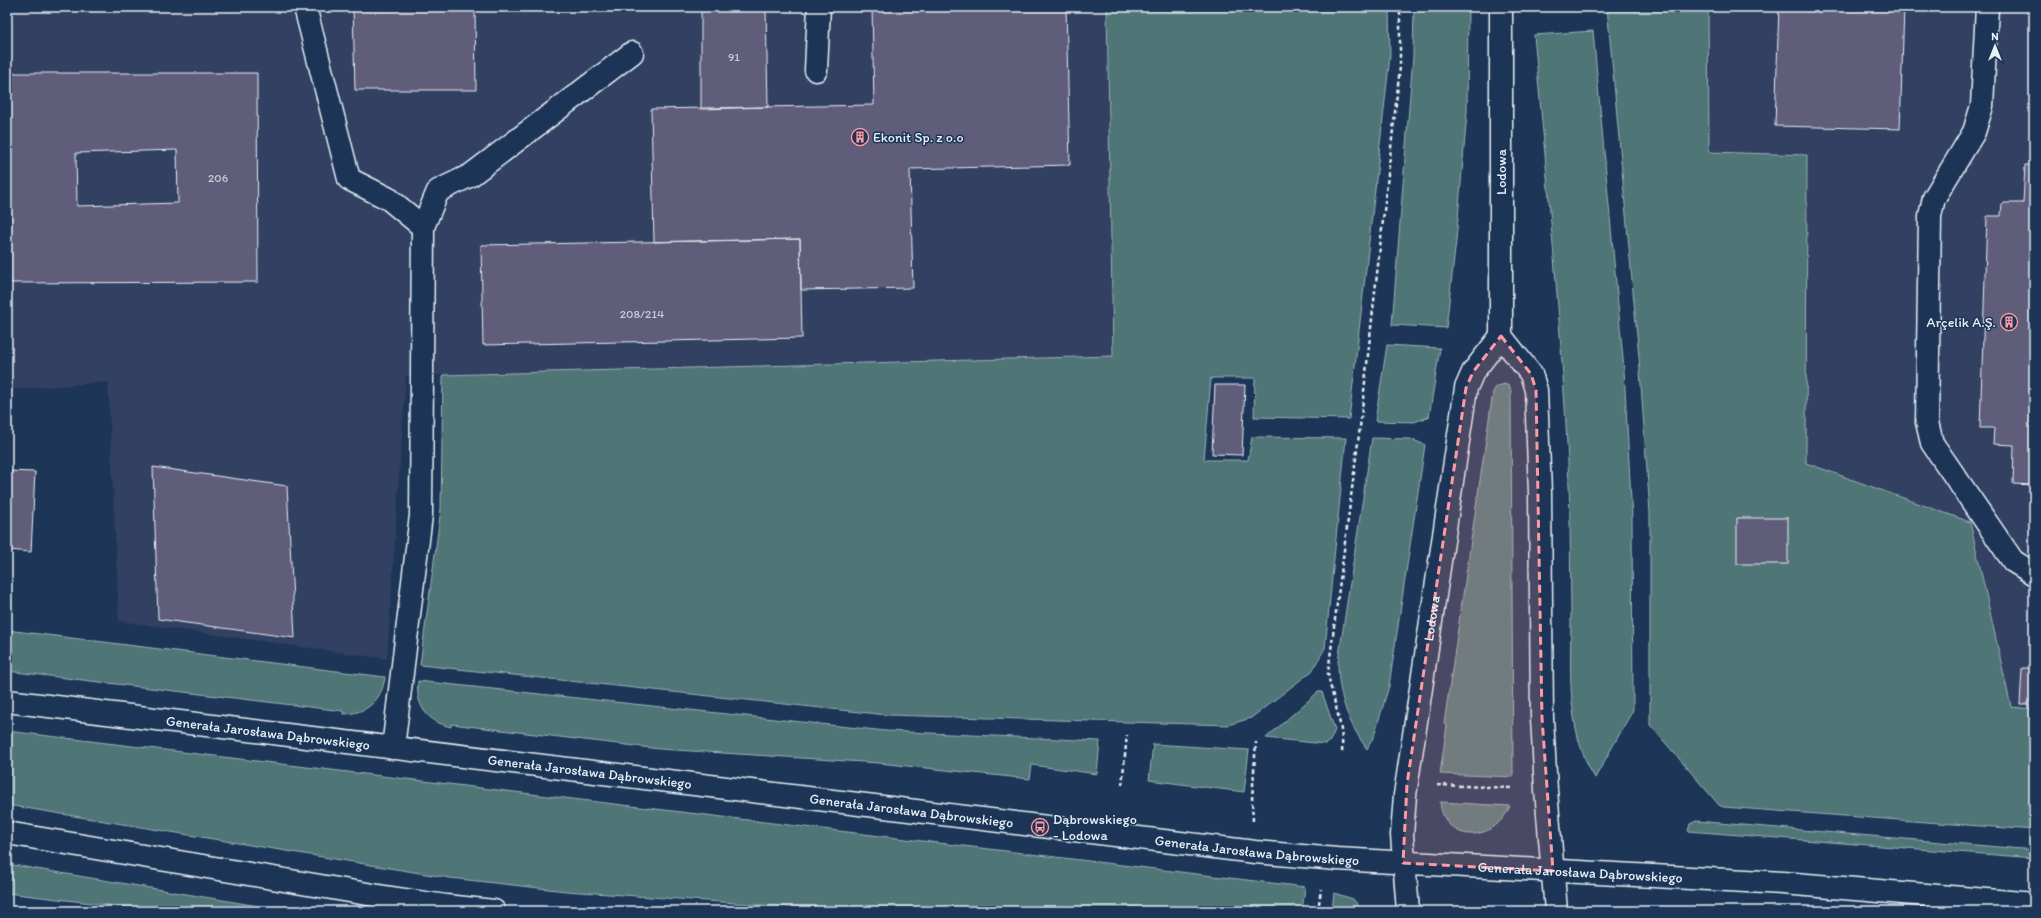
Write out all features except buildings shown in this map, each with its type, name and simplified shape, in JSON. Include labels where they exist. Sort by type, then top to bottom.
[{"type":"main road","points":[[305,7],[349,179],[389,199],[423,227]]},
{"type":"main road","points":[[816,70],[819,7]]},
{"type":"main road","name":"Lodowa","points":[[1408,911],[1402,835],[1407,784],[1466,388],[1473,372],[1501,336],[1501,7]]},
{"type":"main road","points":[[1987,7],[1982,106],[1974,132],[1934,198],[1930,216],[1927,422],[1932,444],[2013,560],[2034,574]]},
{"type":"main road","points":[[393,748],[421,515],[423,227],[438,191],[471,175],[632,53]]},
{"type":"main road","points":[[1501,336],[1531,374],[1536,390],[1540,493],[1542,718],[1545,779],[1556,911]]},
{"type":"main road","name":"Generała Jarosława Dąbrowskiego","points":[[7,701],[1255,852],[1404,863],[1783,883],[2034,904]]},
{"type":"main road","points":[[7,833],[384,904],[446,906],[494,911]]},
{"type":"path","points":[[1342,752],[1342,726],[1331,690],[1328,673],[1360,427],[1400,67],[1400,7]]},
{"type":"path","points":[[1122,785],[1127,735]]},
{"type":"path","points":[[1255,852],[1252,799],[1256,742]]},
{"type":"path","points":[[1436,785],[1512,788]]},
{"type":"path","points":[[1318,911],[1321,889]]},
{"type":"highlighted area","points":[[1501,336],[1531,374],[1536,390],[1542,718],[1553,871],[1403,863],[1407,784],[1466,388],[1473,372]]},
{"type":"shaded area","points":[[7,7],[1107,7],[1113,356],[406,376],[387,659],[119,621],[108,382],[7,390]]},
{"type":"shaded area","points":[[1708,7],[2034,7],[2034,709],[2011,708],[1970,522],[1806,463],[1807,155],[1708,152]]},
{"type":"green space","points":[[1107,7],[1389,7],[1390,56],[1349,419],[1254,417],[1255,378],[1211,378],[1204,460],[1248,460],[1252,437],[1346,438],[1325,648],[1312,671],[1251,718],[1228,725],[887,715],[420,665],[441,509],[443,375],[1113,356]]},
{"type":"green space","points":[[1414,7],[1468,7],[1467,113],[1456,241],[1446,328],[1392,325],[1413,56]]},
{"type":"green space","points":[[1607,7],[1708,7],[1709,152],[1807,155],[1806,463],[1970,522],[2011,707],[2034,709],[2034,830],[1723,807],[1719,805],[1650,725],[1650,513],[1639,357]]},
{"type":"green space","points":[[1593,31],[1624,370],[1632,518],[1633,710],[1595,778],[1585,759],[1579,740],[1574,719],[1572,698],[1570,500],[1562,355],[1534,35]]},
{"type":"green space","points":[[1387,345],[1440,348],[1429,417],[1414,422],[1375,421]]},
{"type":"green space","points":[[1504,384],[1509,386],[1511,391],[1513,777],[1440,774],[1447,725],[1444,724],[1493,392],[1496,387]]},
{"type":"green space","points":[[1372,438],[1411,439],[1425,445],[1389,686],[1374,736],[1367,749],[1354,729],[1345,708],[1338,674],[1338,662]]},
{"type":"green space","points":[[7,630],[385,677],[381,692],[372,704],[359,711],[343,714],[343,711],[7,671]]},
{"type":"green space","points":[[418,681],[886,731],[1100,741],[1097,774],[1032,765],[1030,779],[879,763],[660,749],[451,724],[451,727],[435,721],[424,711],[419,698]]},
{"type":"green space","points":[[1318,692],[1322,692],[1335,730],[1330,741],[1325,744],[1266,738]]},
{"type":"green space","points":[[7,731],[1305,887],[1302,911],[847,911],[566,891],[450,878],[7,805]]},
{"type":"green space","points":[[1153,744],[1249,750],[1244,792],[1149,780]]},
{"type":"green space","points":[[1440,802],[1510,806],[1503,818],[1493,827],[1482,833],[1470,834],[1460,832],[1450,826],[1444,816]]},
{"type":"green space","points":[[1696,821],[2034,850],[2034,858],[1688,831],[1690,824]]},
{"type":"green space","points":[[7,864],[288,911],[159,911],[7,893]]},
{"type":"green space","points":[[1334,893],[1353,899],[1363,911],[1332,911]]},
{"type":"place","name":"Ekonit Sp. z o.o","points":[[860,137]]},
{"type":"place","name":"Arçelik A.Ş.","points":[[2009,322]]},
{"type":"place","name":"Dąbrowskiego - Lodowa","points":[[1040,827]]}]
